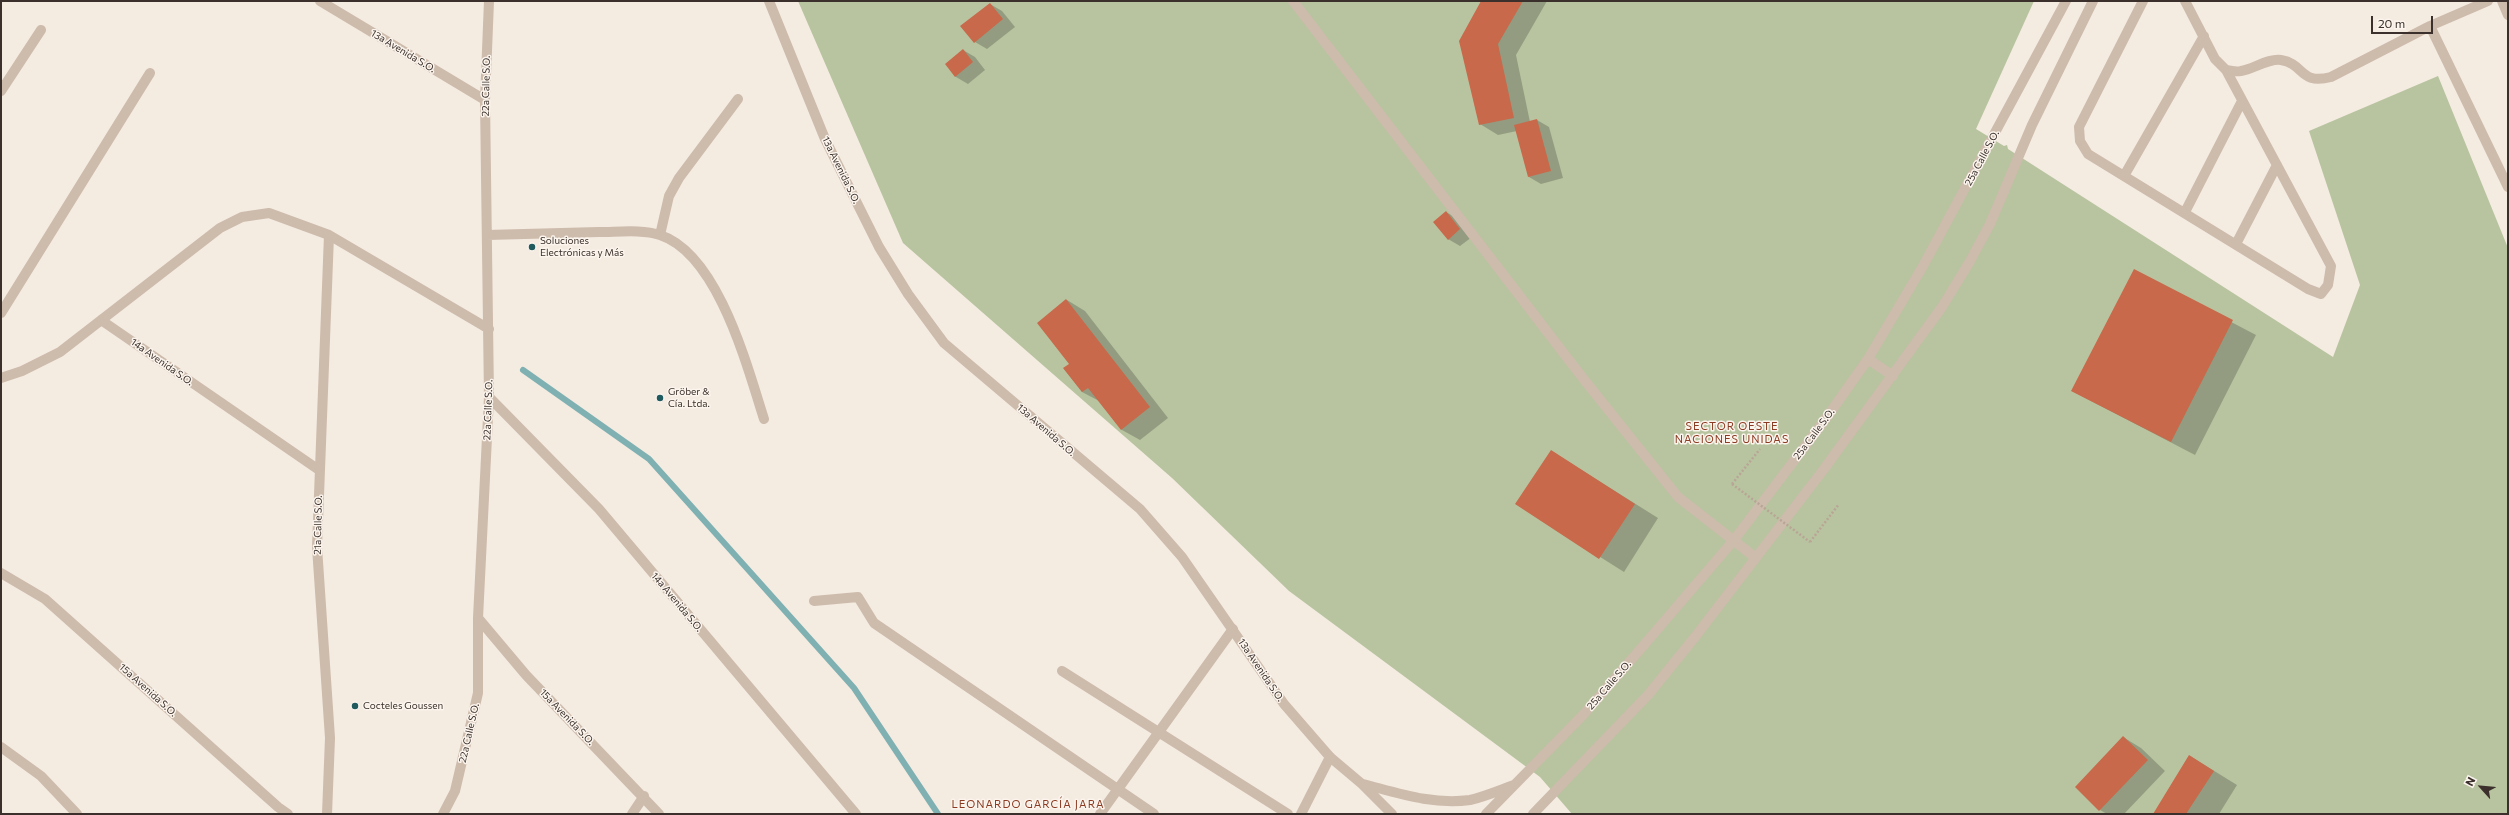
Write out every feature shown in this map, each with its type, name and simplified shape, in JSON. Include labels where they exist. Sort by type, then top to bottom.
[{"type":"street","name":"13a Avenida S.O.","points":[[320,1],[485,100]]},
{"type":"street","name":"22a Calle S.O.","points":[[443,814],[456,791],[478,693],[478,618],[489,397],[485,100],[489,1]]},
{"type":"street","name":"13a Avenida S.O.","points":[[769,1],[825,138],[879,246],[908,294],[944,343],[1140,509],[1182,557],[1233,629],[1252,661],[1284,704],[1330,757],[1362,784],[1392,814]]},
{"type":"street","points":[[1293,1],[1577,371],[1678,496],[1756,558]]},
{"type":"street","name":"25a Calle S.O.","points":[[1486,814],[1583,715],[1734,540],[1868,359],[1955,208],[2066,1]]},
{"type":"street","points":[[1535,813],[1648,695],[1756,558],[1893,376],[1942,307],[1970,263],[1996,210],[2032,125],[2093,1]]},
{"type":"street","points":[[2143,1],[2080,127],[2080,141],[2088,154],[2185,212],[2308,289],[2320,294],[2328,286],[2331,266],[2226,70],[2215,59],[2185,1]]},
{"type":"street","points":[[2226,70],[2240,72],[2277,59],[2289,61],[2309,78],[2318,80],[2331,77],[2430,26],[2488,1]]},
{"type":"street","points":[[2502,1],[2508,15]]},
{"type":"street","points":[[2430,26],[2508,187]]},
{"type":"street","points":[[1,92],[41,30]]},
{"type":"street","points":[[2124,176],[2204,36]]},
{"type":"street","points":[[1,313],[150,73]]},
{"type":"street","points":[[660,235],[670,196],[679,178],[738,99]]},
{"type":"street","points":[[2185,212],[2242,101]]},
{"type":"street","points":[[2236,244],[2277,165]]},
{"type":"street","points":[[1,378],[22,371],[60,352],[220,228],[242,217],[269,212],[329,236],[489,329]]},
{"type":"street","points":[[488,235],[630,232],[660,235],[686,250],[701,267],[724,306],[764,419]]},
{"type":"street","name":"21a Calle S.O.","points":[[327,814],[330,738],[317,547],[329,236]]},
{"type":"street","name":"14a Avenida S.O.","points":[[101,320],[319,470]]},
{"type":"street","points":[[1868,359],[1893,376]]},
{"type":"street","name":"14a Avenida S.O.","points":[[489,397],[599,509],[856,814]]},
{"type":"street","name":"15a Avenida S.O.","points":[[1,573],[46,600],[278,807],[288,814]]},
{"type":"street","points":[[814,601],[858,597],[874,624],[1154,814]]},
{"type":"street","name":"15a Avenida S.O.","points":[[478,618],[526,675],[644,796],[659,814]]},
{"type":"street","points":[[1100,814],[1233,629]]},
{"type":"street","points":[[1062,671],[1288,814]]},
{"type":"street","points":[[1,747],[41,776],[78,814]]},
{"type":"street","points":[[1301,814],[1330,757]]},
{"type":"street","points":[[1362,784],[1410,797],[1440,801],[1470,800],[1516,784]]},
{"type":"street","points":[[632,814],[644,796]]},
{"type":"path","points":[[1760,449],[1732,484],[1810,542],[1839,504]]},
{"type":"green space","points":[[798,1],[2034,1],[1976,129],[2004,146],[2007,145],[2008,149],[2333,357],[2360,285],[2309,131],[2438,76],[2508,248],[2508,814],[1572,814],[1540,777],[1289,591],[1172,478],[903,243]]},
{"type":"building","points":[[1481,1],[1523,1],[1498,44],[1514,118],[1479,125],[1459,41]]},
{"type":"building","points":[[990,3],[1003,19],[974,43],[960,26]]},
{"type":"building","points":[[963,49],[973,62],[955,77],[945,64]]},
{"type":"building","points":[[1537,119],[1551,171],[1528,177],[1514,125]]},
{"type":"building","points":[[1446,211],[1460,229],[1448,240],[1433,222]]},
{"type":"building","points":[[2134,269],[2233,320],[2171,442],[2071,391]]},
{"type":"building","points":[[1066,299],[1150,407],[1121,430],[1088,388],[1082,392],[1063,368],[1069,364],[1037,323]]},
{"type":"building","points":[[1551,450],[1635,504],[1599,559],[1515,504]]},
{"type":"building","points":[[2123,736],[2148,760],[2099,811],[2075,787]]},
{"type":"building","points":[[2189,755],[2214,771],[2186,814],[2153,814]]},
{"type":"waterway","points":[[523,370],[649,459],[854,688],[938,814]]},
{"type":"place","name":"Soluciones Electrónicas y Más","points":[[532,247]]},
{"type":"place","name":"Gröber & Cía. Ltda.","points":[[660,398]]},
{"type":"place","name":"Cocteles Goussen","points":[[355,706]]},
{"type":"district","name":"SECTOR OESTE NACIONES UNIDAS","points":[[1732,432]]},
{"type":"district","name":"LEONARDO GARCÍA JARA","points":[[1028,804]]}]
